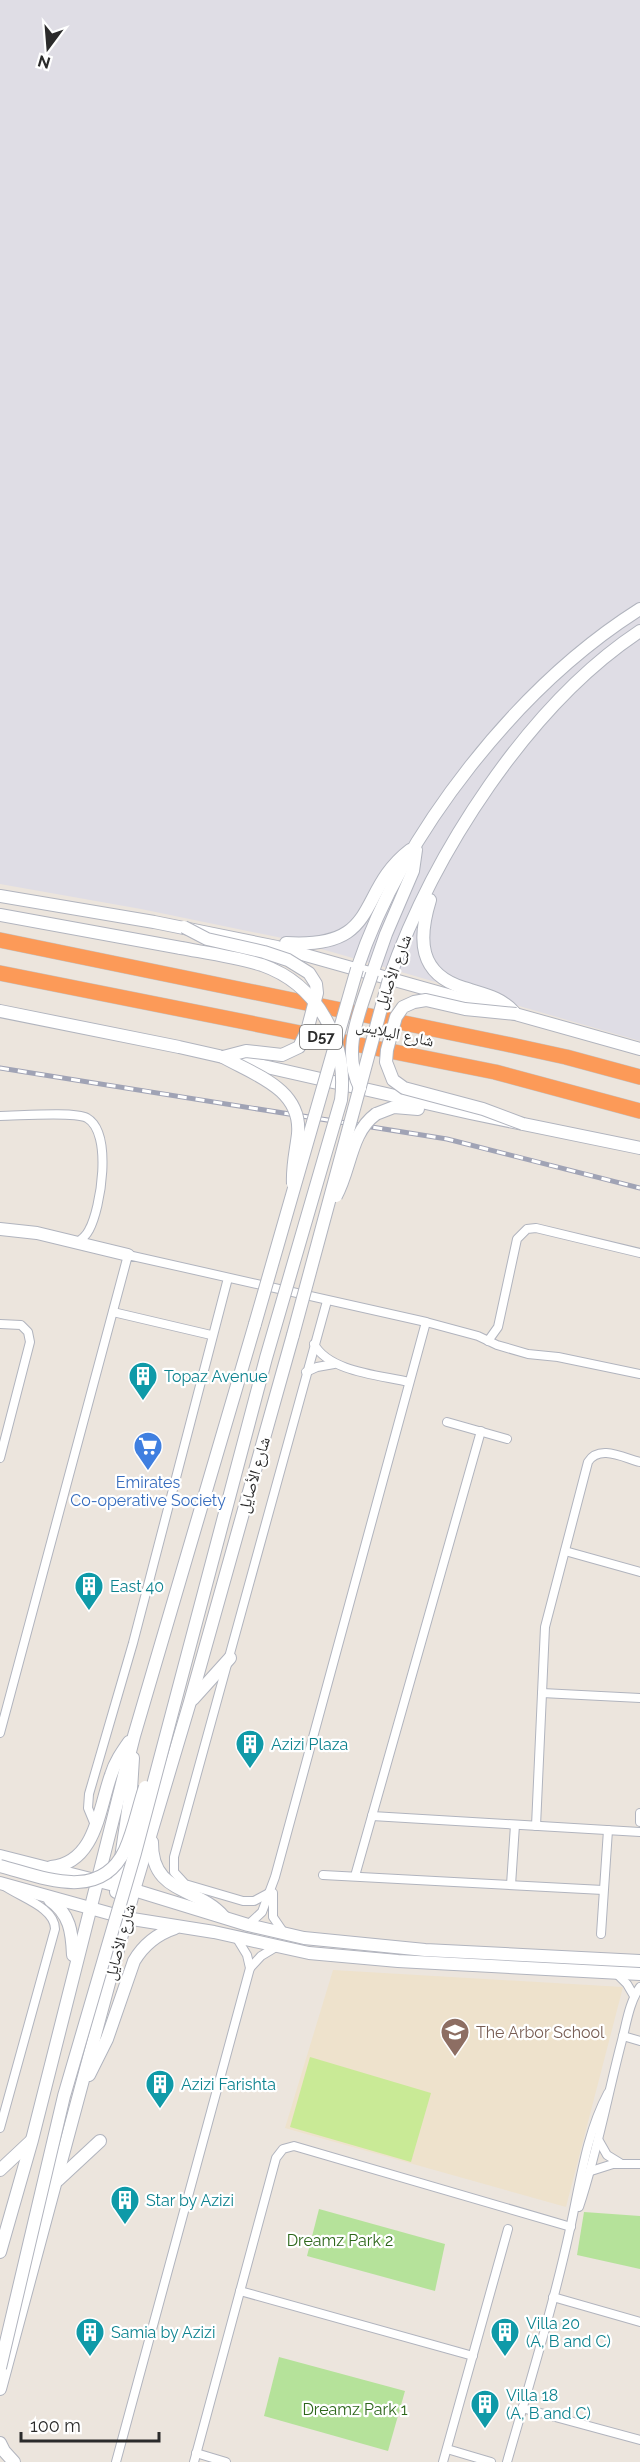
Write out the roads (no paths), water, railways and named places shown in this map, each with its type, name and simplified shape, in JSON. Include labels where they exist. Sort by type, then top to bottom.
[{"type":"highway","name":"شارع اليلايس","points":[[0,940],[506,1044],[640,1077]]},
{"type":"highway","name":"شارع اليلايس","points":[[0,973],[495,1072],[640,1111]]},
{"type":"main road","name":"شارع الأصايل","points":[[0,2252],[32,2140],[134,1736],[295,1192],[357,969],[375,922],[416,846],[478,757],[520,707],[576,657],[640,609]]},
{"type":"main road","name":"شارع الأصايل","points":[[0,2389],[126,1918],[153,1834],[293,1335],[389,979],[409,927],[433,881],[475,811],[524,740],[561,698],[592,668],[640,631]]},
{"type":"main road","points":[[250,941],[313,944],[344,934],[357,924],[368,910],[395,863],[416,846]]},
{"type":"main road","points":[[360,1088],[351,1063],[351,1046],[372,974],[392,918],[413,871],[416,846]]},
{"type":"main road","points":[[433,881],[422,930],[423,945],[431,964],[451,983],[498,999],[516,1014]]},
{"type":"main road","points":[[0,896],[184,927],[250,941],[640,1049]]},
{"type":"main road","points":[[0,915],[169,945],[250,962],[272,969],[292,981],[311,998],[328,1023],[339,1052],[342,1088],[338,1112],[263,1369],[135,1853],[64,2096],[0,2368]]},
{"type":"main road","points":[[184,927],[207,939],[288,960],[309,973],[316,984],[316,997],[307,1031],[299,1047],[282,1055],[246,1051],[223,1057]]},
{"type":"main road","points":[[516,1014],[473,1011],[426,1000],[414,1002],[403,1007],[396,1017],[386,1062],[393,1080],[404,1088],[483,1108],[523,1124]]},
{"type":"main road","points":[[0,1011],[640,1148]]},
{"type":"main road","points":[[223,1057],[278,1087],[292,1105],[298,1127],[293,1162],[295,1192]]},
{"type":"main road","points":[[327,1209],[346,1176],[360,1132],[376,1114],[401,1107],[446,1114],[470,1113]]},
{"type":"main road","points":[[0,1229],[37,1233],[128,1255]]},
{"type":"main road","points":[[190,1702],[230,1658]]},
{"type":"main road","points":[[46,1868],[64,1864],[79,1855],[87,1846],[111,1772],[121,1753],[134,1736]]},
{"type":"main road","points":[[126,1918],[118,1902],[115,1886],[131,1790],[134,1736]]},
{"type":"main road","points":[[0,1866],[72,1883],[88,1881],[103,1875],[116,1864],[125,1850],[148,1778],[162,1751]]},
{"type":"main road","points":[[153,1834],[154,1862],[160,1874],[177,1889],[212,1905],[225,1918]]},
{"type":"main road","points":[[0,1856],[134,1890],[285,1935],[343,1944],[640,1961]]},
{"type":"main road","points":[[1,1883],[126,1918],[236,1937],[309,1953],[640,1974]]},
{"type":"main road","points":[[41,1895],[58,1906],[68,1919],[73,1935],[74,1970]]},
{"type":"main road","points":[[81,2090],[107,2039],[128,1974],[141,1949],[164,1932],[176,1928]]},
{"type":"main road","points":[[0,2170],[32,2140]]},
{"type":"main road","points":[[57,2180],[100,2141]]},
{"type":"main road","points":[[0,2339],[17,2298]]},
{"type":"main road","points":[[0,2443],[14,2462]]},
{"type":"street","points":[[0,1116],[78,1115],[92,1122],[99,1131],[102,1159],[99,1194],[90,1228],[76,1243]]},
{"type":"street","points":[[488,1341],[498,1327],[517,1239],[527,1229],[536,1228],[640,1253]]},
{"type":"street","points":[[0,1733],[128,1255],[426,1322],[478,1336],[528,1354],[558,1357],[640,1374]]},
{"type":"street","points":[[95,1825],[88,1808],[89,1794],[167,1513],[211,1335],[228,1278]]},
{"type":"street","points":[[269,1893],[254,1901],[243,1901],[185,1884],[174,1869],[174,1857],[327,1301]]},
{"type":"street","points":[[113,1312],[211,1335]]},
{"type":"street","points":[[248,1925],[262,1912],[275,1877],[426,1322]]},
{"type":"street","points":[[0,1324],[21,1325],[26,1329],[30,1339],[0,1458]]},
{"type":"street","points":[[314,1344],[321,1354],[334,1364],[409,1383]]},
{"type":"street","points":[[306,1372],[334,1364]]},
{"type":"street","points":[[447,1422],[507,1439]]},
{"type":"street","points":[[355,1876],[481,1431]]},
{"type":"street","points":[[536,1826],[545,1627],[591,1457],[602,1452],[640,1462]]},
{"type":"street","points":[[565,1551],[640,1572]]},
{"type":"street","points":[[542,1693],[640,1698]]},
{"type":"street","points":[[640,1813],[640,1822]]},
{"type":"street","points":[[372,1816],[640,1832]]},
{"type":"street","points":[[511,1885],[515,1825]]},
{"type":"street","points":[[601,1934],[608,1830]]},
{"type":"street","points":[[323,1875],[603,1890]]},
{"type":"street","points":[[275,1877],[272,1911],[275,1922],[285,1935]]},
{"type":"street","points":[[0,2127],[55,1925],[52,1917],[44,1909],[1,1883]]},
{"type":"street","points":[[236,1937],[247,1955],[250,1968]]},
{"type":"street","points":[[116,2462],[250,1968],[261,1956],[276,1947]]},
{"type":"street","points":[[615,1972],[627,1984],[634,1996]]},
{"type":"street","points":[[571,2226],[591,2171],[623,2036],[634,1996],[640,1986]]},
{"type":"street","points":[[623,2036],[640,2041]]},
{"type":"street","points":[[507,2462],[553,2297],[584,2166],[601,2108],[608,2093]]},
{"type":"street","points":[[599,2141],[607,2155],[621,2163]]},
{"type":"street","points":[[226,2462],[195,2458],[276,2158],[278,2153],[288,2146],[571,2226]]},
{"type":"street","points":[[591,2171],[605,2165],[640,2164]]},
{"type":"street","points":[[443,2462],[508,2229]]},
{"type":"street","points":[[240,2291],[472,2356]]},
{"type":"street","points":[[553,2297],[640,2322]]},
{"type":"street","points":[[522,2408],[640,2440]]},
{"type":"street","points":[[447,2449],[491,2462]]},
{"type":"railway","points":[[0,1068],[447,1139],[640,1188]]},
{"type":"place","name":"Topaz Avenue","points":[[143,1402]]},
{"type":"place","name":"Emirates Co-operative Society","points":[[148,1472]]},
{"type":"place","name":"East 40","points":[[89,1612]]},
{"type":"place","name":"Azizi Plaza","points":[[250,1770]]},
{"type":"place","name":"The Arbor School","points":[[455,2058]]},
{"type":"place","name":"Azizi Farishta","points":[[160,2110]]},
{"type":"place","name":"Star by Azizi","points":[[125,2226]]},
{"type":"place","name":"Samia by Azizi","points":[[90,2358]]},
{"type":"place","name":"Villa 20 (A, B and C)","points":[[505,2358]]},
{"type":"place","name":"Villa 18 (A, B and C)","points":[[485,2430]]},
{"type":"park label","name":"Dreamz Park 2","points":[[340,2240]]},
{"type":"park label","name":"Dreamz Park 1","points":[[355,2409]]}]
